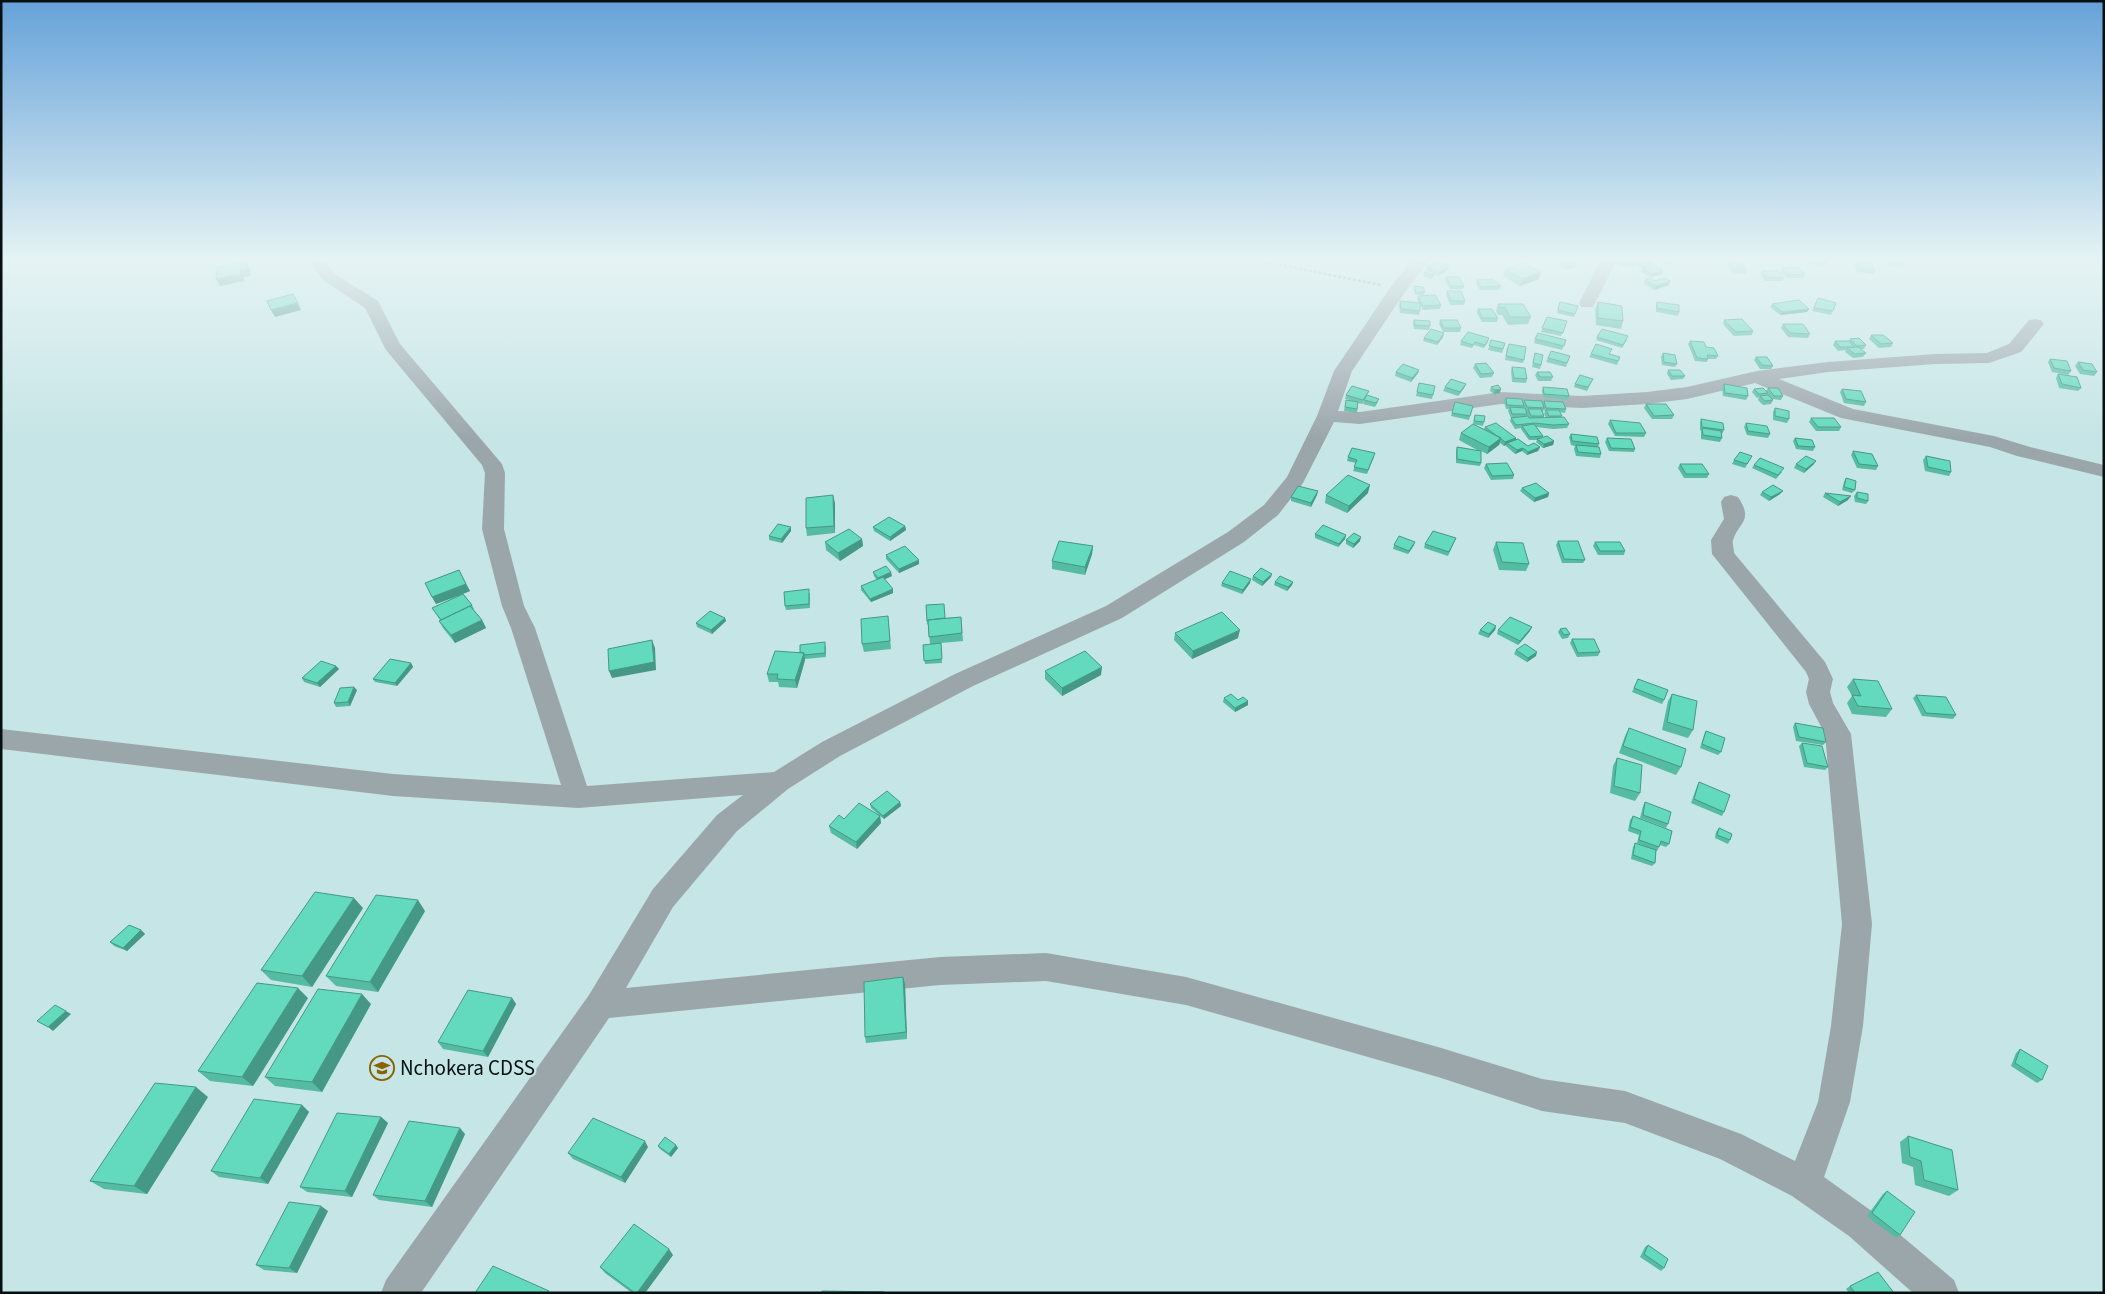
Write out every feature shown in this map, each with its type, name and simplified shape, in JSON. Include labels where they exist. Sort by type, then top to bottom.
[{"type":"street","points":[[379,318],[392,346],[492,464],[496,473],[493,529],[513,606],[523,628],[578,797]]},
{"type":"street","points":[[399,1293],[600,1005],[663,898],[727,823],[779,782],[831,749],[926,698],[1114,612],[1236,537],[1271,510],[1296,479],[1326,416],[1343,371],[1378,318]]},
{"type":"street","points":[[1326,416],[1360,418],[1501,398],[1582,402],[1647,398],[1687,393],[1757,377],[1828,367],[1935,359],[1989,358],[2015,348],[2035,324]]},
{"type":"street","points":[[1757,377],[1848,414],[1994,442],[2024,452],[2104,471]]},
{"type":"street","points":[[1731,502],[1736,515],[1735,522],[1722,540],[1724,554],[1816,668],[1821,679],[1818,692],[1820,704],[1838,734],[1857,924],[1847,1026],[1834,1102],[1804,1184]]},
{"type":"street","points":[[1,739],[393,785],[578,797],[779,782]]},
{"type":"street","points":[[600,1005],[940,971],[1046,967],[1186,991],[1429,1060],[1542,1095],[1576,1102],[1624,1107],[1729,1146],[1804,1184],[1861,1224],[1941,1293]]},
{"type":"building","points":[[1546,318],[1567,321],[1563,333],[1542,328]]},
{"type":"building","points":[[1601,318],[1623,318],[1623,321]]},
{"type":"building","points":[[1742,319],[1753,331],[1736,332],[1724,320]]},
{"type":"building","points":[[1414,320],[1430,321],[1430,326],[1415,325]]},
{"type":"building","points":[[1440,320],[1457,320],[1461,328],[1444,328]]},
{"type":"building","points":[[1783,324],[1803,324],[1810,334],[1790,333]]},
{"type":"building","points":[[1431,329],[1444,333],[1438,342],[1424,338]]},
{"type":"building","points":[[1602,329],[1628,336],[1623,345],[1597,337]]},
{"type":"building","points":[[1468,332],[1489,338],[1485,345],[1475,342],[1473,345],[1461,341]]},
{"type":"building","points":[[1538,333],[1566,340],[1564,346],[1535,339]]},
{"type":"building","points":[[1871,335],[1883,335],[1893,343],[1881,344]]},
{"type":"building","points":[[1859,338],[1866,345],[1857,346],[1850,339]]},
{"type":"building","points":[[1491,340],[1505,343],[1503,349],[1489,346]]},
{"type":"building","points":[[1690,341],[1704,342],[1706,347],[1714,348],[1718,356],[1707,355],[1708,359],[1697,358]]},
{"type":"building","points":[[1835,341],[1849,341],[1854,347],[1840,347]]},
{"type":"building","points":[[1509,344],[1526,347],[1524,360],[1506,356]]},
{"type":"building","points":[[1596,344],[1612,349],[1609,354],[1620,357],[1618,361],[1591,354]]},
{"type":"building","points":[[1858,347],[1866,353],[1855,354],[1847,348]]},
{"type":"building","points":[[1551,351],[1570,356],[1567,363],[1548,358]]},
{"type":"building","points":[[1535,353],[1543,355],[1541,365],[1533,363]]},
{"type":"building","points":[[1663,353],[1675,355],[1677,364],[1664,362]]},
{"type":"building","points":[[1756,357],[1767,357],[1773,366],[1762,365]]},
{"type":"building","points":[[2050,359],[2067,361],[2071,371],[2054,368]]},
{"type":"building","points":[[2078,362],[2092,364],[2097,372],[2083,370]]},
{"type":"building","points":[[1486,363],[1494,373],[1481,374],[1475,364]]},
{"type":"building","points":[[1403,364],[1419,370],[1412,378],[1396,372]]},
{"type":"building","points":[[1512,367],[1525,368],[1527,379],[1514,378]]},
{"type":"building","points":[[1668,370],[1680,370],[1685,376],[1672,376]]},
{"type":"building","points":[[1537,372],[1550,372],[1553,377],[1540,377]]},
{"type":"building","points":[[2058,374],[2077,377],[2081,388],[2062,384]]},
{"type":"building","points":[[1580,375],[1593,379],[1588,387],[1575,384]]},
{"type":"building","points":[[1451,379],[1466,384],[1460,392],[1445,387]]},
{"type":"building","points":[[1419,383],[1435,386],[1433,395],[1417,392]]},
{"type":"building","points":[[1724,384],[1747,388],[1748,396],[1725,393]]},
{"type":"building","points":[[1498,385],[1501,389],[1495,390],[1491,387]]},
{"type":"building","points":[[1352,386],[1369,391],[1363,400],[1346,395]]},
{"type":"building","points":[[1543,387],[1567,389],[1569,396],[1544,394]]},
{"type":"building","points":[[1763,388],[1768,393],[1759,394],[1754,389]]},
{"type":"building","points":[[1768,388],[1778,388],[1783,396],[1774,396]]},
{"type":"building","points":[[1842,389],[1861,391],[1866,402],[1846,399]]},
{"type":"building","points":[[1367,395],[1379,399],[1376,403],[1364,400]]},
{"type":"building","points":[[1768,395],[1773,400],[1765,401],[1760,396]]},
{"type":"building","points":[[1506,398],[1522,399],[1524,406],[1507,405]]},
{"type":"building","points":[[1346,400],[1358,402],[1357,409],[1345,407]]},
{"type":"building","points":[[1524,400],[1542,401],[1544,408],[1527,407]]},
{"type":"building","points":[[1544,401],[1563,402],[1566,409],[1546,408]]},
{"type":"building","points":[[1455,402],[1473,406],[1470,416],[1452,413]]},
{"type":"building","points":[[1646,404],[1666,404],[1674,415],[1654,416]]},
{"type":"building","points":[[1510,407],[1525,408],[1527,414],[1512,414]]},
{"type":"building","points":[[1775,408],[1789,411],[1789,419],[1775,416]]},
{"type":"building","points":[[1528,409],[1541,409],[1544,416],[1531,416]]},
{"type":"building","points":[[1546,410],[1559,410],[1562,416],[1549,416]]},
{"type":"building","points":[[1475,415],[1485,416],[1484,422],[1474,421]]},
{"type":"building","points":[[1528,416],[1529,418],[1564,417],[1569,424],[1534,423],[1516,425],[1511,418]]},
{"type":"building","points":[[1811,418],[1834,418],[1841,427],[1818,427]]},
{"type":"building","points":[[1701,419],[1723,423],[1724,430],[1702,427]]},
{"type":"building","points":[[1610,420],[1640,423],[1646,433],[1616,433]]},
{"type":"building","points":[[1496,423],[1516,438],[1505,442],[1485,427]]},
{"type":"building","points":[[1746,423],[1767,426],[1770,434],[1748,431]]},
{"type":"building","points":[[1473,424],[1501,438],[1489,447],[1461,433]]},
{"type":"building","points":[[1534,424],[1543,436],[1530,437],[1522,426]]},
{"type":"building","points":[[1702,428],[1721,431],[1722,438],[1703,435]]},
{"type":"building","points":[[1571,434],[1597,437],[1599,444],[1572,441]]},
{"type":"building","points":[[1547,436],[1554,441],[1544,444],[1537,439]]},
{"type":"building","points":[[1607,438],[1631,439],[1635,449],[1611,448]]},
{"type":"building","points":[[1795,438],[1812,440],[1815,447],[1798,446]]},
{"type":"building","points":[[1518,439],[1528,446],[1534,443],[1540,447],[1528,452],[1523,448],[1517,450],[1507,443]]},
{"type":"building","points":[[1576,445],[1599,447],[1601,454],[1578,452]]},
{"type":"building","points":[[1457,447],[1481,451],[1481,463],[1457,459]]},
{"type":"building","points":[[1352,448],[1375,453],[1368,470],[1354,467],[1357,460],[1348,457]]},
{"type":"building","points":[[1853,451],[1872,454],[1878,466],[1859,464]]},
{"type":"building","points":[[1740,452],[1752,456],[1747,464],[1734,460]]},
{"type":"building","points":[[1806,456],[1816,461],[1806,469],[1796,464]]},
{"type":"building","points":[[1926,456],[1950,461],[1951,472],[1928,467]]},
{"type":"building","points":[[1760,458],[1784,468],[1778,475],[1754,465]]},
{"type":"building","points":[[1507,463],[1514,475],[1492,476],[1486,464]]},
{"type":"building","points":[[1680,464],[1702,464],[1709,474],[1686,474]]},
{"type":"building","points":[[1348,475],[1370,485],[1349,506],[1326,495]]},
{"type":"building","points":[[1846,478],[1856,481],[1855,490],[1844,487]]},
{"type":"building","points":[[1536,483],[1549,493],[1535,498],[1522,488]]},
{"type":"building","points":[[1773,485],[1783,491],[1771,497],[1762,492]]},
{"type":"building","points":[[1298,486],[1318,491],[1311,503],[1291,497]]},
{"type":"building","points":[[1857,492],[1868,494],[1868,501],[1857,498]]},
{"type":"building","points":[[1825,493],[1851,496],[1840,502]]},
{"type":"building","points":[[833,495],[834,526],[806,528],[806,498]]},
{"type":"building","points":[[889,517],[905,526],[890,537],[873,527]]},
{"type":"building","points":[[778,524],[791,527],[781,539],[769,536]]},
{"type":"building","points":[[1323,525],[1346,535],[1339,544],[1315,534]]},
{"type":"building","points":[[849,529],[862,539],[838,553],[825,542]]},
{"type":"building","points":[[1433,531],[1456,538],[1449,552],[1425,544]]},
{"type":"building","points":[[1354,533],[1361,537],[1354,544],[1346,540]]},
{"type":"building","points":[[1399,536],[1415,542],[1409,551],[1394,545]]},
{"type":"building","points":[[1059,541],[1093,546],[1085,567],[1052,561]]},
{"type":"building","points":[[1558,541],[1578,541],[1585,560],[1564,559]]},
{"type":"building","points":[[1496,542],[1523,543],[1529,564],[1502,562]]},
{"type":"building","points":[[1595,542],[1620,542],[1625,551],[1600,551]]},
{"type":"building","points":[[905,546],[919,560],[899,569],[886,555]]},
{"type":"building","points":[[886,566],[891,572],[878,578],[873,572]]},
{"type":"building","points":[[1261,568],[1272,574],[1263,582],[1253,576]]},
{"type":"building","points":[[459,570],[466,584],[432,597],[425,583]]},
{"type":"building","points":[[1230,571],[1251,579],[1243,590],[1222,583]]},
{"type":"building","points":[[1280,576],[1293,582],[1288,587],[1275,582]]},
{"type":"building","points":[[883,577],[893,589],[870,599],[861,586]]},
{"type":"building","points":[[809,589],[809,604],[785,606],[784,592]]},
{"type":"building","points":[[463,594],[472,605],[441,620],[432,608]]},
{"type":"building","points":[[944,604],[945,618],[927,621],[926,605]]},
{"type":"building","points":[[470,606],[482,620],[451,635],[439,621]]},
{"type":"building","points":[[710,611],[725,618],[711,630],[696,623]]},
{"type":"building","points":[[1222,612],[1240,630],[1193,651],[1175,633]]},
{"type":"building","points":[[888,616],[890,641],[862,644],[861,619]]},
{"type":"building","points":[[961,617],[962,633],[929,637],[928,620]]},
{"type":"building","points":[[1510,617],[1532,627],[1520,641],[1498,630]]},
{"type":"building","points":[[1488,622],[1496,626],[1489,634],[1480,630]]},
{"type":"building","points":[[1566,628],[1570,634],[1564,635],[1560,629]]},
{"type":"building","points":[[1572,639],[1594,639],[1600,652],[1578,653]]},
{"type":"building","points":[[652,640],[654,662],[609,671],[608,649]]},
{"type":"building","points":[[825,642],[825,653],[804,655],[804,653],[800,652],[800,645]]},
{"type":"building","points":[[941,643],[942,659],[924,661],[923,645]]},
{"type":"building","points":[[1525,644],[1537,652],[1528,658],[1516,650]]},
{"type":"building","points":[[775,651],[804,653],[795,680],[777,679],[778,674],[767,674]]},
{"type":"building","points":[[1085,651],[1102,667],[1062,688],[1045,671]]},
{"type":"building","points":[[390,659],[411,663],[395,683],[373,679]]},
{"type":"building","points":[[321,661],[336,666],[317,683],[302,678]]},
{"type":"building","points":[[1638,679],[1668,690],[1664,700],[1634,688]]},
{"type":"building","points":[[1853,679],[1878,681],[1892,709],[1858,706],[1852,695],[1861,696]]},
{"type":"building","points":[[354,687],[348,702],[334,703],[340,688]]},
{"type":"building","points":[[1231,694],[1238,700],[1243,697],[1248,701],[1235,708],[1224,698]]},
{"type":"building","points":[[1672,694],[1697,701],[1693,730],[1667,722]]},
{"type":"building","points":[[1916,695],[1946,697],[1956,715],[1926,713]]},
{"type":"building","points":[[1795,723],[1823,728],[1826,742],[1799,737]]},
{"type":"building","points":[[1629,728],[1686,749],[1681,767],[1623,746]]},
{"type":"building","points":[[1706,731],[1725,738],[1721,752],[1702,744]]},
{"type":"building","points":[[1802,743],[1822,746],[1828,767],[1807,763]]},
{"type":"building","points":[[1617,758],[1642,765],[1640,793],[1614,786]]},
{"type":"building","points":[[1699,782],[1730,795],[1724,812],[1694,799]]},
{"type":"building","points":[[887,791],[900,802],[883,816],[870,804]]},
{"type":"building","points":[[1645,802],[1671,812],[1668,824],[1643,815]]},
{"type":"building","points":[[859,803],[880,816],[856,842],[829,826],[839,815],[844,819]]},
{"type":"building","points":[[1633,816],[1672,831],[1669,844],[1661,841],[1659,847],[1639,840],[1641,831],[1630,827]]},
{"type":"building","points":[[1719,828],[1732,834],[1730,840],[1717,835]]},
{"type":"building","points":[[1635,843],[1656,850],[1655,863],[1633,855]]},
{"type":"building","points":[[315,892],[354,898],[302,976],[261,970]]},
{"type":"building","points":[[376,895],[418,900],[370,982],[326,976]]},
{"type":"building","points":[[129,925],[141,930],[123,948],[110,942]]},
{"type":"building","points":[[903,977],[906,1032],[865,1037],[864,982]]},
{"type":"building","points":[[257,983],[298,988],[242,1077],[198,1071]]},
{"type":"building","points":[[318,989],[362,994],[312,1082],[265,1077]]},
{"type":"building","points":[[468,990],[512,998],[483,1051],[438,1042]]},
{"type":"building","points":[[55,1005],[66,1011],[48,1027],[37,1021]]},
{"type":"building","points":[[2020,1049],[2048,1066],[2042,1080],[2015,1063]]},
{"type":"building","points":[[155,1083],[196,1087],[134,1186],[90,1181]]},
{"type":"building","points":[[254,1099],[302,1105],[260,1178],[211,1171]]},
{"type":"building","points":[[337,1113],[381,1117],[345,1191],[300,1187]]},
{"type":"building","points":[[593,1118],[645,1141],[621,1177],[568,1153]]},
{"type":"building","points":[[409,1121],[460,1128],[425,1201],[373,1195]]},
{"type":"building","points":[[1908,1136],[1952,1150],[1958,1190],[1924,1180],[1921,1161],[1910,1157]]},
{"type":"building","points":[[665,1137],[676,1145],[669,1154],[658,1146]]},
{"type":"building","points":[[1887,1191],[1915,1212],[1900,1235],[1872,1213]]},
{"type":"building","points":[[289,1202],[321,1206],[289,1268],[256,1265]]},
{"type":"building","points":[[634,1224],[669,1249],[637,1293],[600,1267]]},
{"type":"building","points":[[1648,1245],[1668,1259],[1664,1268],[1644,1254]]},
{"type":"building","points":[[493,1266],[549,1291],[548,1293],[475,1293]]},
{"type":"building","points":[[1878,1272],[1894,1293],[1855,1293],[1850,1286]]},
{"type":"building","points":[[822,1291],[884,1292],[821,1293]]},
{"type":"place","name":"Nchokera CDSS","points":[[382,1068]]}]
